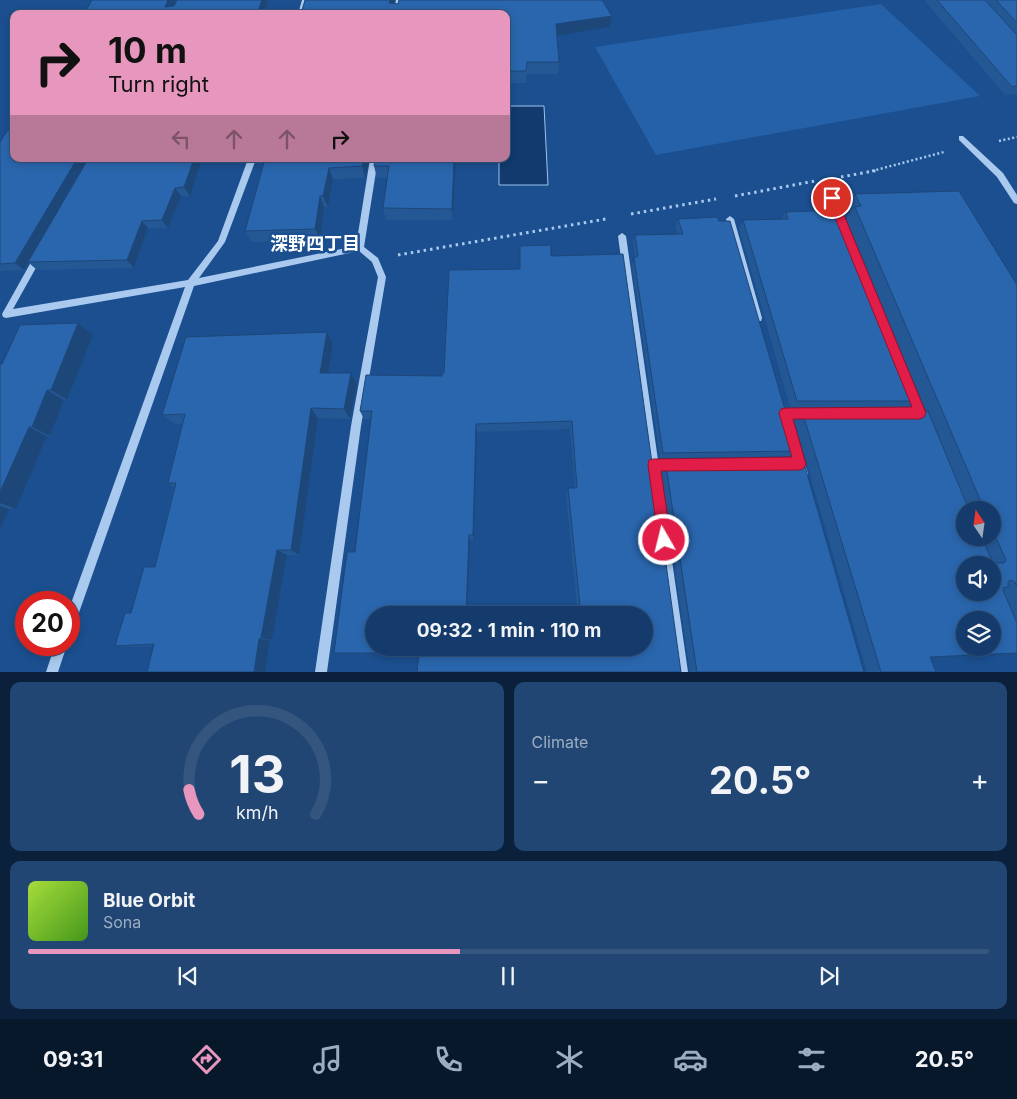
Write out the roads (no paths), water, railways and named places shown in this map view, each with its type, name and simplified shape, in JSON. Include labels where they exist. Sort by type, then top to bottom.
[{"type":"street","points":[[961,138],[1000,175],[1017,201]]},
{"type":"street","points":[[80,593],[191,282],[221,242],[251,162]]},
{"type":"street","points":[[360,248],[374,162]]},
{"type":"street","points":[[832,198],[843,225]]},
{"type":"street","points":[[730,218],[762,330]]},
{"type":"street","points":[[622,236],[682,672]]},
{"type":"street","points":[[44,245],[6,314],[191,282],[360,248]]},
{"type":"street","points":[[321,672],[356,426],[382,277],[375,260],[360,248]]},
{"type":"street","points":[[909,386],[915,413],[928,431]]},
{"type":"street","points":[[805,482],[787,417],[824,413]]},
{"type":"street","points":[[654,465],[800,464]]},
{"type":"street","points":[[52,672],[57,656]]},
{"type":"district","name":"深野四丁目","points":[[315,244]]}]
